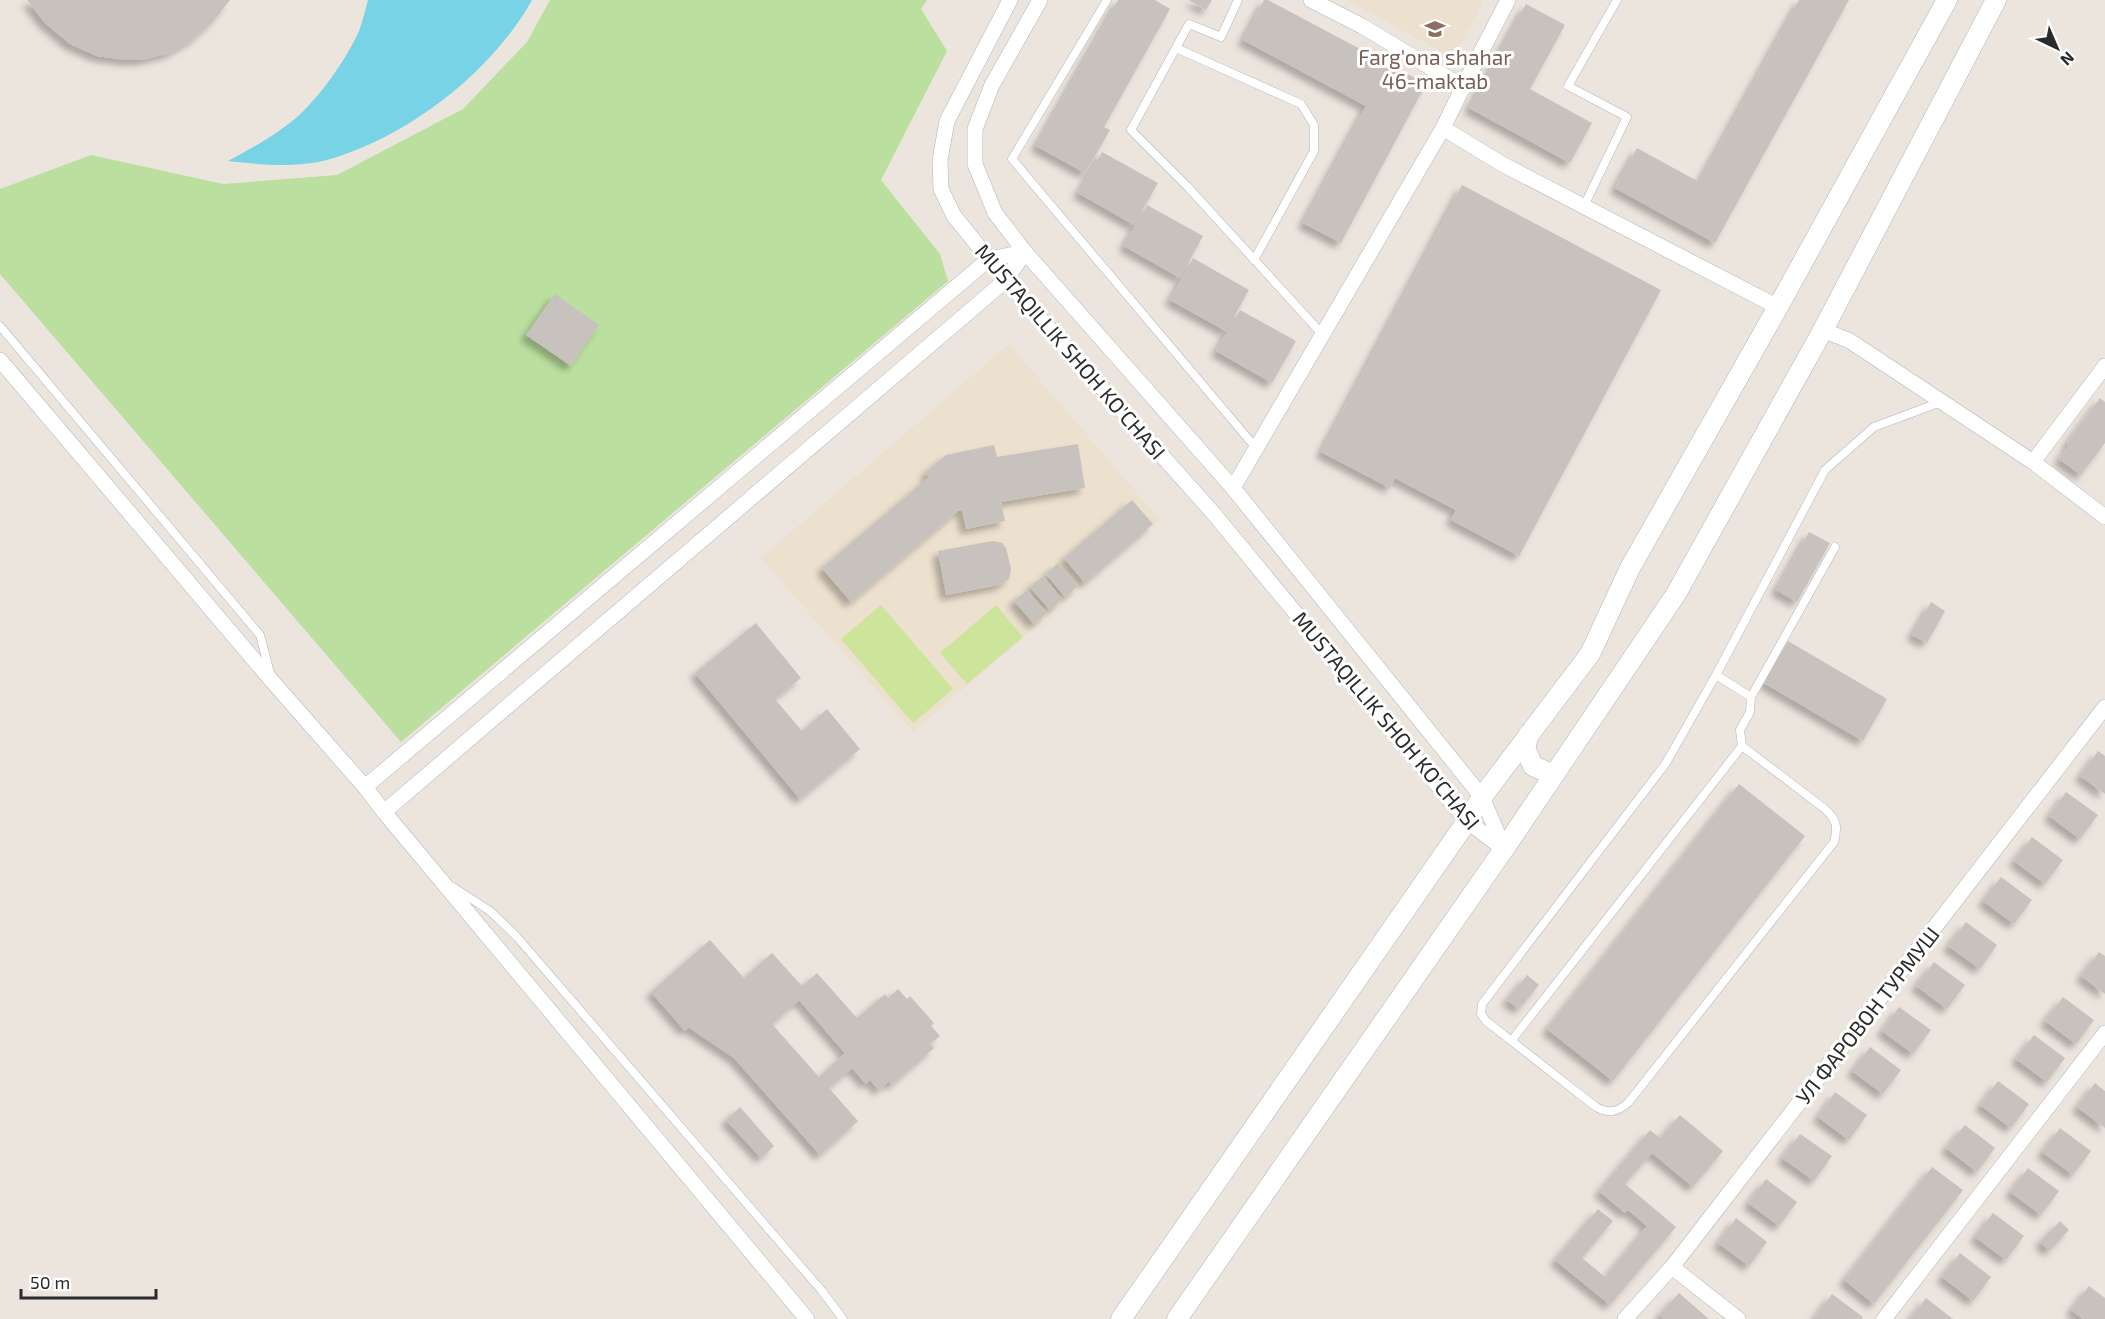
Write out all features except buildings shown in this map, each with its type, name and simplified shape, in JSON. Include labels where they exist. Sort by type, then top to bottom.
[{"type":"street","name":"MUSTAQILLIK SHOH KO'CHASI","points":[[1010,0],[947,121],[940,160],[941,189],[954,216],[1006,279],[1214,514],[1467,821],[1504,849]]},
{"type":"street","name":"MUSTAQILLIK SHOH KO'CHASI","points":[[1040,0],[992,85],[975,129],[975,164],[996,213],[1025,252],[1233,488],[1482,797],[1504,849]]},
{"type":"street","points":[[1311,0],[1362,26],[1463,87]]},
{"type":"street","points":[[1233,488],[1443,128],[1508,0]]},
{"type":"street","points":[[1121,1319],[1482,797],[1590,654],[1630,568],[1778,307],[1947,0]]},
{"type":"street","points":[[1177,1319],[1504,849],[1676,594],[1823,330],[1996,0]]},
{"type":"street","points":[[1443,128],[1467,144],[1584,207],[1778,307]]},
{"type":"street","points":[[365,787],[989,259],[1025,252]]},
{"type":"street","points":[[384,812],[1006,279],[1025,252]]},
{"type":"street","points":[[1823,330],[1850,341],[2033,462],[2105,517]]},
{"type":"street","points":[[0,360],[272,681],[365,787],[807,1319]]},
{"type":"street","points":[[2033,462],[2105,366]]},
{"type":"street","name":"УЛ ФАРОВОН ТУРМУШ","points":[[1625,1319],[1672,1267],[2105,707]]},
{"type":"street","points":[[1529,734],[1525,748],[1533,766],[1554,775]]},
{"type":"street","points":[[1884,1319],[2105,1033]]},
{"type":"street","points":[[1672,1267],[1738,1319]]},
{"type":"lane","points":[[1107,0],[1012,159],[1257,448]]},
{"type":"lane","points":[[1238,0],[1221,37],[1189,24],[1131,130],[1322,334]]},
{"type":"lane","points":[[1584,207],[1627,117],[1568,86],[1617,0]]},
{"type":"lane","points":[[1176,48],[1301,104],[1314,125],[1314,151],[1254,260]]},
{"type":"lane","points":[[0,326],[260,635],[272,681]]},
{"type":"lane","points":[[1835,547],[1751,697],[1750,712],[1740,730],[1742,746],[1834,818],[1838,829],[1834,842],[1628,1103],[1618,1111],[1606,1112],[1596,1107],[1486,1021],[1481,1014],[1482,1004],[1666,763],[1716,675],[1825,470],[1874,427],[1941,402]]},
{"type":"lane","points":[[1716,675],[1751,697]]},
{"type":"lane","points":[[1512,1040],[1742,746]]},
{"type":"lane","points":[[438,877],[489,911],[517,937],[814,1282],[843,1319]]},
{"type":"shaded area","name":"Farg'ona shahar 46-maktab","points":[[1347,0],[1484,0],[1453,58]]},
{"type":"shaded area","points":[[1009,344],[1160,520],[913,732],[761,558]]},
{"type":"green space","points":[[550,0],[927,0],[921,9],[947,51],[881,180],[940,254],[948,281],[401,742],[0,274],[0,189],[91,155],[223,184],[337,175],[463,109],[527,42]]},
{"type":"green space","points":[[881,605],[953,689],[913,723],[841,639]]},
{"type":"green space","points":[[996,605],[1023,637],[967,684],[940,653]]},
{"type":"water","points":[[368,0],[532,0],[516,26],[473,74],[448,96],[394,132],[366,146],[324,161],[296,165],[269,165],[228,161],[276,133],[310,104],[330,80],[353,42]]},
{"type":"place","name":"Farg'ona shahar 46-maktab","points":[[1435,29]]}]
